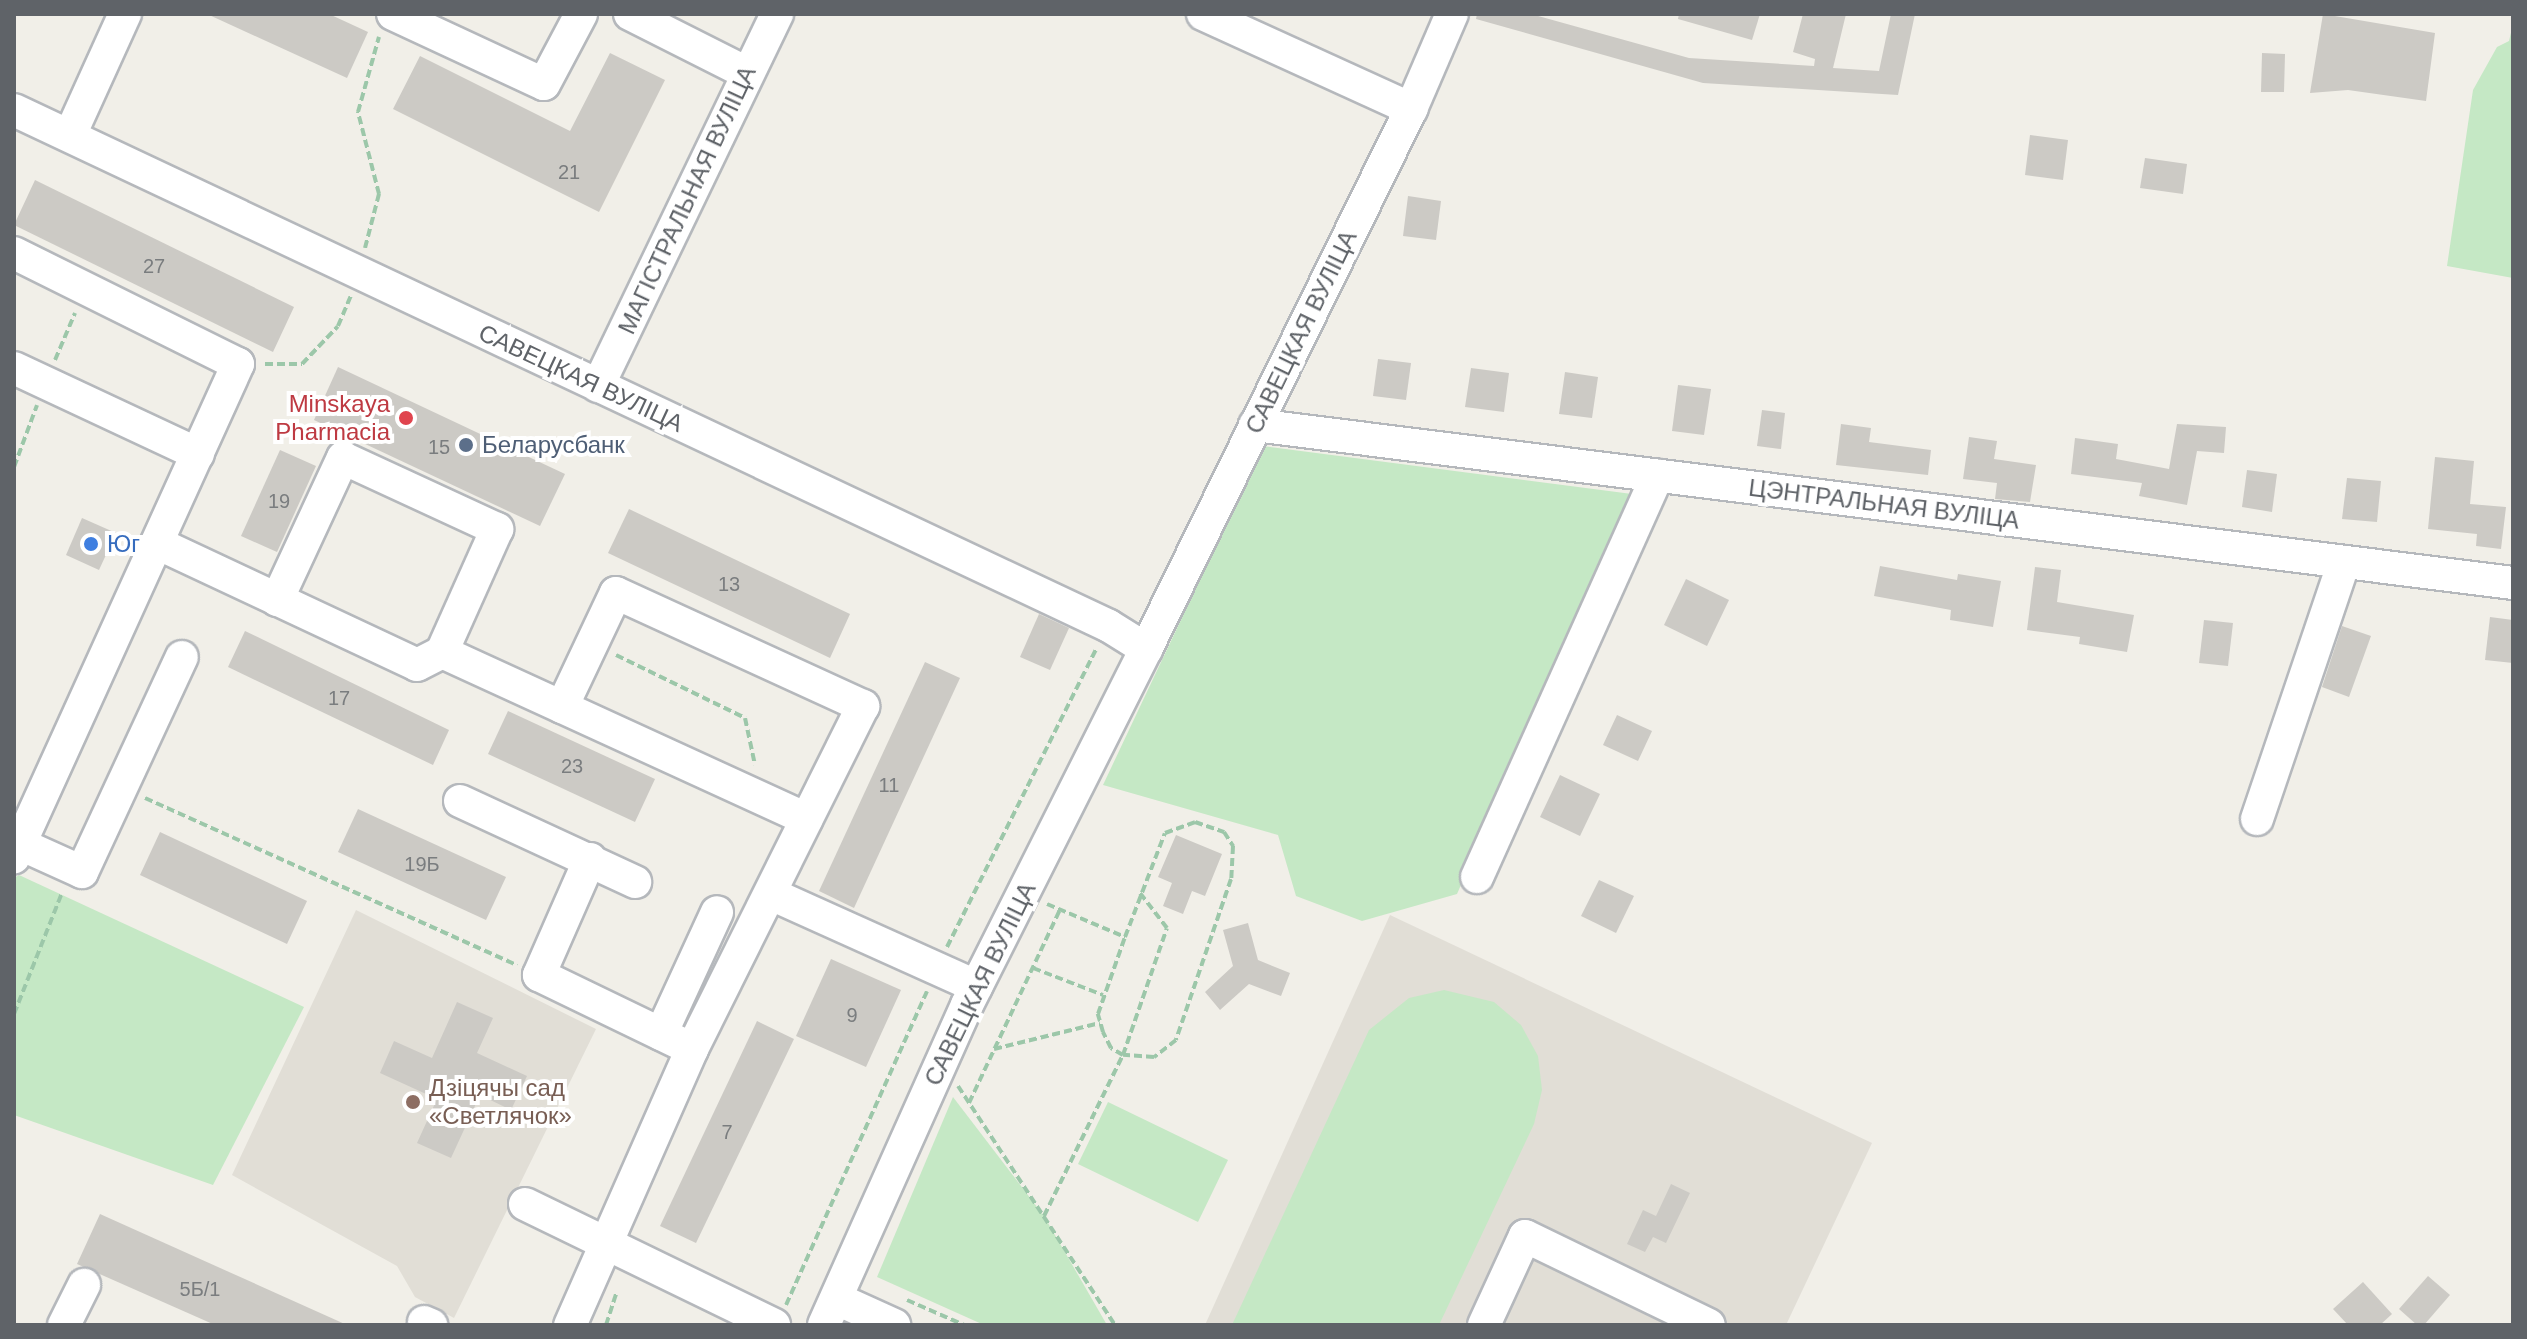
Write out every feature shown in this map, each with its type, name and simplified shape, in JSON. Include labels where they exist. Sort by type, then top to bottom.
[{"type":"street","points":[[70,135],[125,14]]},
{"type":"street","points":[[386,20],[544,84],[581,14]]},
{"type":"street","points":[[630,14],[747,73]]},
{"type":"street","name":"МАГІСТРАЛЬНАЯ ВУЛІЦА","points":[[598,386],[777,14]]},
{"type":"street","points":[[1203,14],[1411,109]]},
{"type":"street","name":"САВЕЦКАЯ ВУЛІЦА","points":[[830,1312],[976,986],[1146,649],[1411,109],[1452,14]]},
{"type":"street","name":"САВЕЦКАЯ ВУЛІЦА","points":[[14,110],[1109,626],[1146,649]]},
{"type":"street","points":[[14,253],[238,364],[17,850],[82,872],[182,657]]},
{"type":"street","points":[[14,368],[198,454]]},
{"type":"street","name":"ЦЭНТРАЛЬНАЯ ВУЛІЦА","points":[[1255,425],[2513,583]]},
{"type":"street","points":[[157,543],[277,600],[417,665],[442,652],[497,529],[343,458],[277,600]]},
{"type":"street","points":[[1477,877],[1657,476]]},
{"type":"street","points":[[2257,819],[2344,562]]},
{"type":"street","points":[[562,707],[616,593],[863,706],[692,1049],[570,1325]]},
{"type":"street","points":[[442,652],[807,819]]},
{"type":"street","points":[[460,801],[635,882]]},
{"type":"street","points":[[590,859],[539,975],[692,1049]]},
{"type":"street","points":[[771,894],[976,986]]},
{"type":"street","points":[[661,1034],[717,912]]},
{"type":"street","points":[[525,1204],[774,1325]]},
{"type":"street","points":[[1484,1325],[1525,1236],[1709,1325]]},
{"type":"street","points":[[64,1325],[84,1285]]},
{"type":"street","points":[[830,1312],[894,1325]]},
{"type":"path","points":[[238,364],[302,364],[338,326],[359,273],[379,194],[358,112],[386,20]]},
{"type":"path","points":[[592,644],[745,718],[762,798]]},
{"type":"path","points":[[121,788],[539,975]]},
{"type":"path","points":[[1195,822],[1210,824],[1233,846],[1231,879],[1176,1040],[1154,1057],[1123,1055],[1111,1048],[1101,1022],[1103,995],[1125,937],[1165,833],[1195,822]]},
{"type":"path","points":[[14,1014],[62,893]]},
{"type":"path","points":[[1044,1216],[1123,1055],[1167,928],[1140,893]]},
{"type":"path","points":[[1022,894],[1125,937]]},
{"type":"path","points":[[969,1103],[1060,910]]},
{"type":"path","points":[[1033,968],[1103,995]]},
{"type":"path","points":[[994,1049],[1101,1022]]},
{"type":"path","points":[[942,1060],[1115,1325]]},
{"type":"shaded area","name":"Дзіцячы сад «Светлячок»","points":[[356,910],[596,1029],[454,1318],[415,1297],[397,1266],[232,1175]]},
{"type":"shaded area","points":[[1390,915],[1872,1143],[1786,1325],[1205,1325]]},
{"type":"green space","points":[[2513,24],[2513,278],[2447,266],[2473,90],[2497,47],[2509,41]]},
{"type":"green space","points":[[1263,446],[1632,494],[1457,894],[1362,921],[1296,896],[1278,835],[1103,785]]},
{"type":"green space","points":[[19,875],[304,1007],[213,1185],[14,1115],[14,878]]},
{"type":"green space","points":[[1444,990],[1494,1002],[1521,1025],[1538,1056],[1542,1090],[1534,1124],[1439,1325],[1232,1325],[1369,1030],[1409,998]]},
{"type":"green space","points":[[953,1097],[1044,1216],[1107,1325],[984,1325],[877,1277]]},
{"type":"green space","points":[[1108,1102],[1228,1160],[1198,1222],[1078,1164]]},
{"type":"building","points":[[207,14],[329,14],[368,32],[347,78]]},
{"type":"building","points":[[1477,14],[1531,14],[1689,58],[1814,66],[1815,59],[1793,52],[1803,14],[1846,14],[1833,68],[1879,71],[1891,14],[1915,14],[1898,95],[1703,83],[1476,19]]},
{"type":"building","points":[[1679,14],[1760,14],[1752,40],[1678,19]]},
{"type":"building","points":[[2323,14],[2435,33],[2426,101],[2348,90],[2310,93]]},
{"type":"building","points":[[610,53],[665,80],[599,212],[393,109],[420,56],[570,131]]},
{"type":"building","points":[[2262,53],[2285,54],[2284,92],[2261,92]]},
{"type":"building","points":[[2030,135],[2068,140],[2063,180],[2025,175]]},
{"type":"building","points":[[2145,158],[2187,164],[2183,194],[2140,188]]},
{"type":"building","points":[[35,180],[294,307],[273,352],[14,225]]},
{"type":"building","points":[[1408,196],[1441,201],[1436,240],[1403,236]]},
{"type":"building","points":[[1378,359],[1411,363],[1406,400],[1373,396]]},
{"type":"building","points":[[338,367],[565,474],[540,526],[314,420]]},
{"type":"building","points":[[1471,368],[1509,373],[1504,412],[1465,407]]},
{"type":"building","points":[[1565,372],[1598,377],[1592,418],[1559,414]]},
{"type":"building","points":[[1678,385],[1711,389],[1704,435],[1672,431]]},
{"type":"building","points":[[1762,410],[1785,413],[1781,449],[1757,446]]},
{"type":"building","points":[[1841,424],[1871,428],[1869,442],[1931,450],[1928,475],[1836,465]]},
{"type":"building","points":[[2177,424],[2226,427],[2224,453],[2197,451],[2187,505],[2139,496],[2142,483],[2071,474],[2075,438],[2118,444],[2116,459],[2169,469]]},
{"type":"building","points":[[1969,437],[1997,441],[1994,459],[2036,465],[2030,502],[1995,499],[1997,483],[1963,479]]},
{"type":"building","points":[[280,450],[316,466],[277,552],[241,536]]},
{"type":"building","points":[[2435,457],[2474,461],[2470,504],[2506,507],[2501,549],[2476,546],[2477,534],[2428,529]]},
{"type":"building","points":[[2247,470],[2277,474],[2272,512],[2242,507]]},
{"type":"building","points":[[2347,478],[2381,481],[2377,522],[2342,519]]},
{"type":"building","points":[[629,509],[850,614],[830,658],[608,553]]},
{"type":"building","name":"Юг","points":[[82,518],[116,533],[99,570],[66,555]]},
{"type":"building","points":[[1880,566],[1957,580],[1958,574],[2001,581],[1993,627],[1950,620],[1951,610],[1874,596]]},
{"type":"building","points":[[2035,567],[2061,570],[2057,602],[2134,615],[2127,652],[2079,644],[2080,637],[2027,630]]},
{"type":"building","points":[[1686,579],[1729,600],[1707,646],[1664,625]]},
{"type":"building","points":[[1039,614],[1069,628],[1050,670],[1020,657]]},
{"type":"building","points":[[2490,617],[2513,620],[2513,663],[2485,660]]},
{"type":"building","points":[[2204,620],[2233,623],[2228,666],[2199,663]]},
{"type":"building","points":[[2342,626],[2371,636],[2349,697],[2322,687]]},
{"type":"building","points":[[245,631],[449,730],[433,765],[228,667]]},
{"type":"building","points":[[925,662],[960,678],[854,908],[819,891]]},
{"type":"building","points":[[508,711],[655,779],[635,822],[488,754]]},
{"type":"building","points":[[1617,715],[1652,731],[1638,761],[1603,745]]},
{"type":"building","points":[[1560,775],[1600,794],[1580,836],[1540,817]]},
{"type":"building","points":[[358,809],[506,877],[486,920],[338,852]]},
{"type":"building","points":[[160,832],[307,901],[287,944],[140,875]]},
{"type":"building","points":[[1176,835],[1222,854],[1205,896],[1192,891],[1183,914],[1163,906],[1172,883],[1158,877]]},
{"type":"building","points":[[1599,880],[1634,896],[1616,933],[1581,916]]},
{"type":"building","points":[[1248,923],[1258,960],[1290,973],[1281,996],[1249,984],[1220,1010],[1205,992],[1233,966],[1223,930]]},
{"type":"building","points":[[831,959],[901,990],[866,1067],[796,1036]]},
{"type":"building","points":[[457,1002],[493,1018],[477,1053],[527,1076],[511,1110],[480,1095],[451,1158],[417,1143],[437,1099],[380,1073],[394,1041],[432,1058]]},
{"type":"building","points":[[757,1021],[794,1039],[696,1243],[660,1226]]},
{"type":"building","points":[[1671,1184],[1690,1193],[1666,1243],[1653,1237],[1645,1252],[1627,1244],[1643,1210],[1656,1216]]},
{"type":"building","points":[[100,1214],[347,1325],[215,1325],[77,1264]]},
{"type":"building","points":[[2428,1276],[2450,1295],[2424,1325],[2417,1325],[2399,1309]]},
{"type":"building","points":[[2363,1282],[2392,1314],[2380,1325],[2348,1325],[2333,1309]]},
{"type":"place","name":"Minskaya Pharmacia","points":[[406,418]]},
{"type":"place","name":"Беларусбанк","points":[[466,445]]},
{"type":"place","name":"Юг","points":[[91,544]]},
{"type":"place","name":"Дзіцячы сад «Светлячок»","points":[[413,1102]]}]
